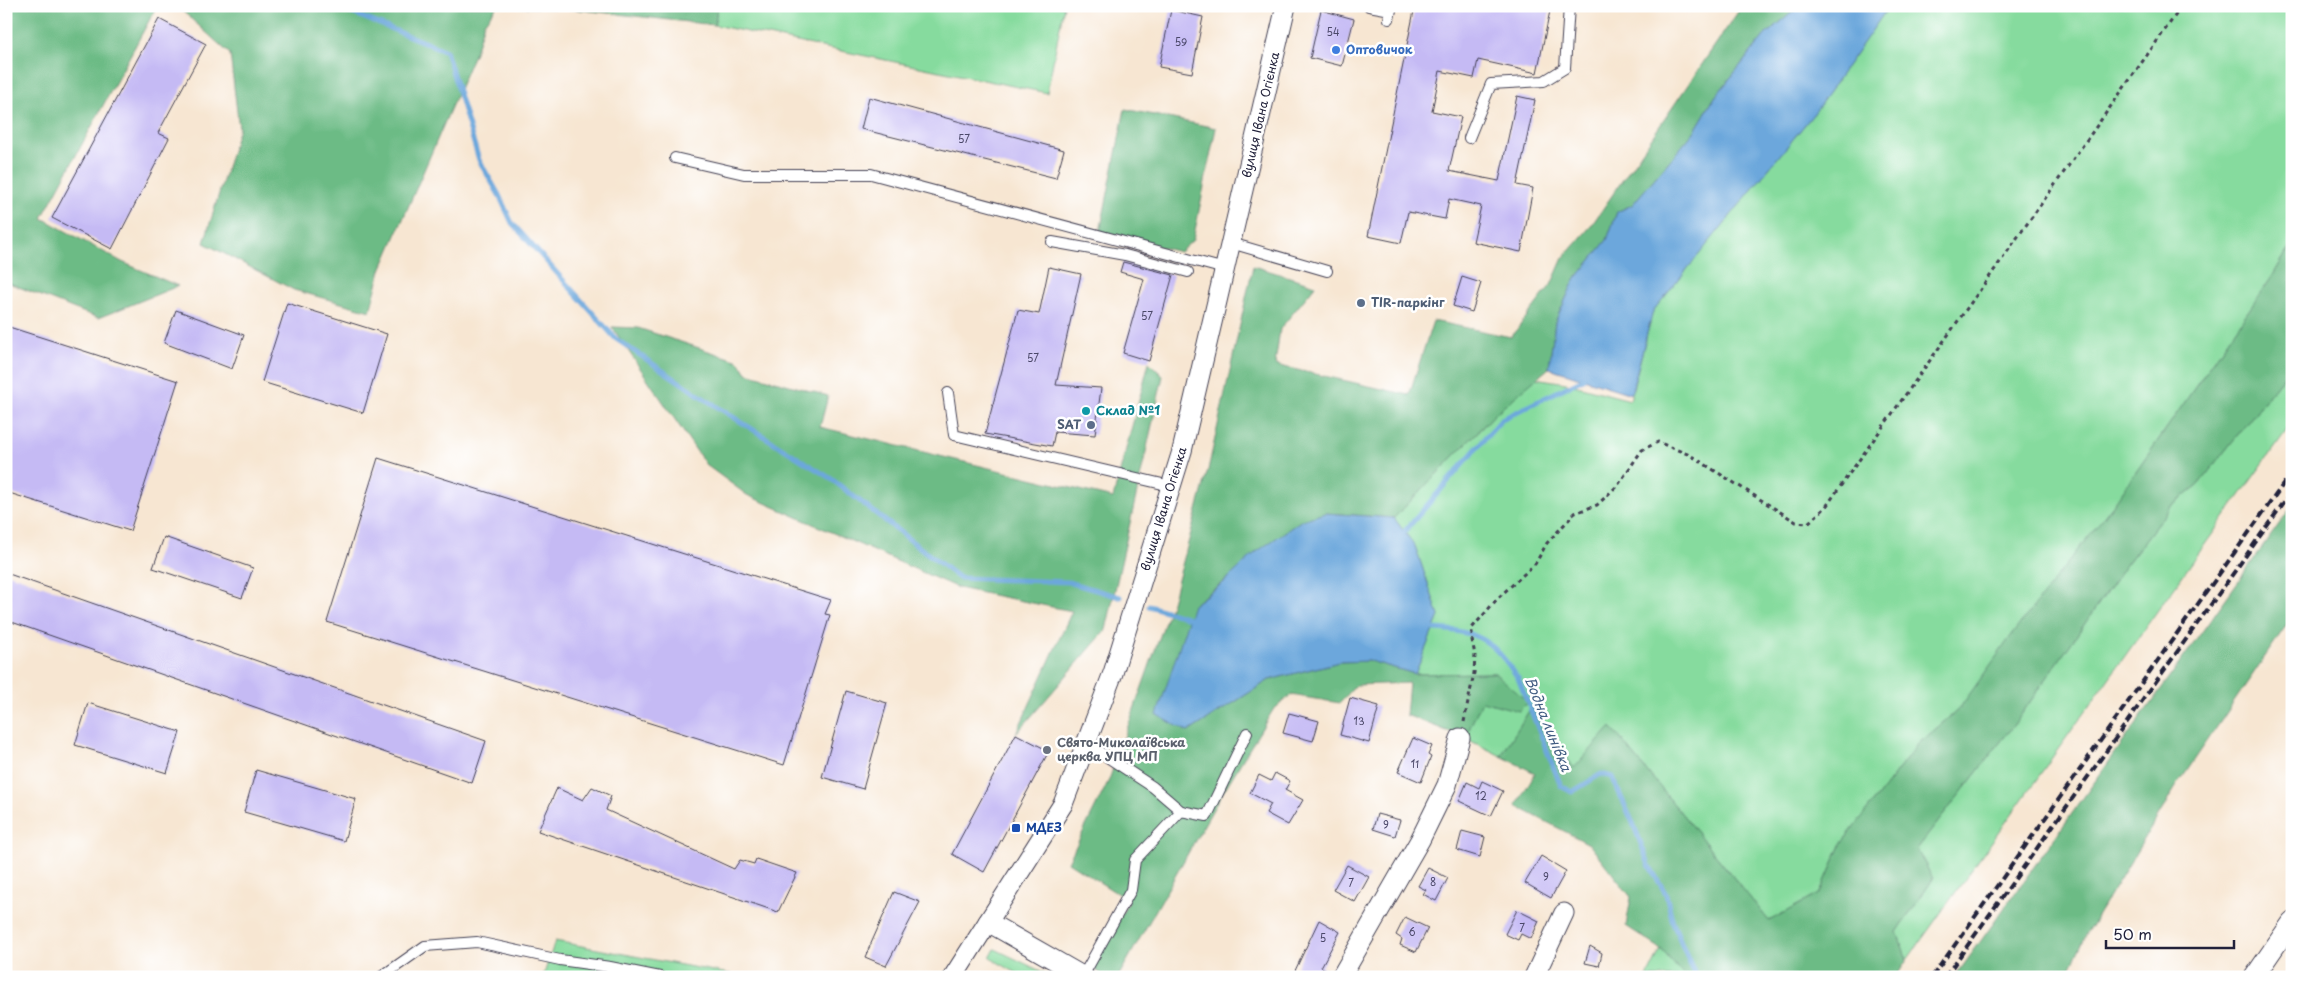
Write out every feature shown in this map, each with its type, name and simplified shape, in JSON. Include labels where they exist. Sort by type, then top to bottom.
[{"type":"street","name":"вулиця Івана Огієнка","points":[[953,977],[1063,804],[1112,673],[1182,451],[1286,6]]},
{"type":"street","points":[[1341,977],[1420,840],[1447,785],[1460,738]]},
{"type":"street","points":[[1534,977],[1564,913]]},
{"type":"street","points":[[988,922],[1083,976]]},
{"type":"street","points":[[2254,977],[2292,922]]},
{"type":"lane","points":[[1369,6],[1391,12]]},
{"type":"lane","points":[[1469,138],[1491,84],[1544,80],[1565,68],[1569,6]]},
{"type":"lane","points":[[675,158],[744,174],[871,174],[1225,270]]},
{"type":"lane","points":[[1052,242],[1125,255],[1188,272]]},
{"type":"lane","points":[[1231,243],[1328,271]]},
{"type":"lane","points":[[948,393],[954,435],[1171,486]]},
{"type":"lane","points":[[1086,743],[1153,786],[1181,811],[1207,816],[1247,733]]},
{"type":"lane","points":[[1083,976],[1131,890],[1135,860],[1181,811]]},
{"type":"lane","points":[[381,977],[425,946],[477,942],[560,960],[610,966],[660,977]]},
{"type":"path","points":[[1460,738],[1474,673],[1475,655],[1472,628],[1498,598],[1535,564],[1547,543],[1575,513],[1598,505],[1618,485],[1642,450],[1658,442],[1690,455],[1796,522],[1808,523],[1825,508],[2182,6]]},
{"type":"green space","points":[[6,6],[157,6],[42,218],[122,262],[178,286],[98,318],[6,282]]},
{"type":"green space","points":[[177,6],[497,6],[484,23],[475,52],[381,270],[370,311],[294,290],[204,243],[239,128],[230,54]]},
{"type":"green space","points":[[506,6],[718,6],[714,25],[573,9]]},
{"type":"green space","points":[[718,6],[1064,6],[1047,93],[714,25]]},
{"type":"green space","points":[[1742,6],[1800,6],[1765,35],[1715,97],[1694,132],[1632,205],[1617,212],[1607,240],[1574,281],[1555,322],[1549,368],[1496,413],[1394,518],[1325,513],[1236,572],[1193,605],[1188,732],[1269,680],[1339,662],[1370,661],[1415,674],[1495,673],[1528,702],[1519,711],[1482,701],[1465,738],[1406,715],[1409,683],[1356,685],[1340,703],[1291,695],[1273,710],[1217,802],[1118,977],[1106,977],[1091,967],[1129,901],[1068,862],[1109,780],[1172,602],[1208,470],[1253,266],[1316,285],[1280,329],[1275,365],[1409,395],[1433,321],[1511,337],[1551,285],[1563,258],[1591,226]]},
{"type":"green space","points":[[1889,6],[2292,6],[2292,243],[2272,277],[2113,505],[1959,709],[1918,744],[1842,843],[1820,893],[1769,921],[1611,727],[1574,769],[1532,706],[1501,756],[1465,738],[1482,700],[1519,711],[1495,673],[1415,674],[1439,616],[1415,546],[1394,518],[1496,413],[1535,378],[1566,383],[1630,400],[1653,311],[1815,112]]},
{"type":"green space","points":[[1125,109],[1216,128],[1193,240],[1180,252],[1100,232]]},
{"type":"green space","points":[[2292,243],[2292,366],[2198,485],[2172,505],[2125,566],[2016,722],[1917,849],[1933,879],[1897,932],[1907,960],[1896,977],[1685,977],[1661,949],[1626,926],[1631,897],[1589,844],[1516,806],[1535,773],[1501,756],[1532,706],[1574,768],[1611,727],[1769,921],[1820,893],[1842,843],[1918,744],[1959,709],[2016,629],[2113,505],[2272,277]]},
{"type":"green space","points":[[612,327],[638,328],[739,361],[747,373],[828,396],[820,427],[1113,498],[1149,362],[1163,376],[1106,630],[1016,734],[1072,611],[958,588],[747,495],[706,465]]},
{"type":"green space","points":[[2292,366],[2292,423],[1907,960],[1897,932],[1933,879],[1917,849],[2016,722],[2125,566],[2172,505],[2198,485]]},
{"type":"green space","points":[[2292,506],[2292,617],[2176,787],[2087,933],[2066,977],[1955,977]]},
{"type":"green space","points":[[555,941],[745,977],[543,977]]},
{"type":"green space","points":[[995,949],[1053,977],[1024,977],[990,958]]},
{"type":"green space","points":[[1661,949],[1685,977],[1647,977]]},
{"type":"water","points":[[1800,6],[1889,6],[1815,112],[1653,311],[1631,394],[1549,368],[1555,322],[1574,281],[1607,240],[1617,212],[1632,205],[1694,132],[1715,97],[1765,35]]},
{"type":"water","points":[[1325,513],[1394,518],[1415,546],[1439,616],[1415,674],[1370,661],[1339,662],[1269,680],[1188,732],[1157,715],[1193,605],[1223,583],[1255,553],[1302,520]]},
{"type":"building","points":[[1415,6],[1468,6],[1489,10],[1490,6],[1551,6],[1537,73],[1478,60],[1474,78],[1440,71],[1432,111],[1461,117],[1449,171],[1499,181],[1517,96],[1535,100],[1517,185],[1533,188],[1521,252],[1473,242],[1481,206],[1449,199],[1445,219],[1408,212],[1401,243],[1368,236]]},
{"type":"building","points":[[1171,10],[1203,17],[1192,73],[1159,67]]},
{"type":"building","points":[[1321,10],[1354,19],[1342,66],[1310,58]]},
{"type":"building","points":[[159,19],[206,44],[158,133],[169,138],[112,249],[52,218]]},
{"type":"building","points":[[869,97],[1064,150],[1056,178],[861,129]]},
{"type":"building","points":[[1123,262],[1173,275],[1149,361],[1123,353],[1144,279],[1120,272]]},
{"type":"building","points":[[1049,267],[1081,274],[1056,385],[1101,388],[1095,435],[1055,432],[1052,446],[985,434],[1018,310],[1039,314]]},
{"type":"building","points":[[1462,277],[1481,283],[1472,312],[1453,306]]},
{"type":"building","points":[[287,303],[387,334],[363,413],[262,382]]},
{"type":"building","points":[[176,310],[244,335],[232,369],[164,343]]},
{"type":"building","points":[[6,326],[178,381],[130,531],[6,492]]},
{"type":"building","points":[[378,458],[831,600],[825,614],[830,615],[784,765],[327,622]]},
{"type":"building","points":[[164,537],[253,568],[242,598],[153,568]]},
{"type":"building","points":[[6,573],[486,741],[472,783],[6,620]]},
{"type":"building","points":[[846,691],[887,703],[863,789],[822,777]]},
{"type":"building","points":[[1350,698],[1379,706],[1369,743],[1340,735]]},
{"type":"building","points":[[88,703],[180,732],[167,773],[75,745]]},
{"type":"building","points":[[1289,713],[1319,721],[1313,741],[1283,733]]},
{"type":"building","points":[[1016,734],[1049,751],[984,872],[952,854]]},
{"type":"building","points":[[1413,738],[1432,746],[1428,755],[1431,757],[1421,782],[1398,772]]},
{"type":"building","points":[[256,770],[356,799],[344,841],[244,812]]},
{"type":"building","points":[[1275,773],[1290,781],[1285,790],[1303,800],[1288,825],[1266,813],[1271,804],[1250,793],[1259,775],[1271,781]]},
{"type":"building","points":[[1482,781],[1503,791],[1491,816],[1459,801],[1467,782],[1479,788]]},
{"type":"building","points":[[592,787],[611,796],[606,810],[734,869],[740,860],[754,864],[756,859],[797,873],[778,912],[538,831],[557,788],[583,800]]},
{"type":"building","points":[[1377,814],[1400,820],[1395,836],[1373,829]]},
{"type":"building","points":[[1462,831],[1485,837],[1480,857],[1457,850]]},
{"type":"building","points":[[1541,856],[1566,871],[1551,898],[1525,883]]},
{"type":"building","points":[[1347,865],[1369,877],[1355,902],[1333,890]]},
{"type":"building","points":[[1428,868],[1448,878],[1436,901],[1423,894],[1426,890],[1418,886]]},
{"type":"building","points":[[894,892],[920,902],[886,966],[865,957]]},
{"type":"building","points":[[1517,910],[1539,921],[1531,939],[1521,934],[1518,940],[1505,934]]},
{"type":"building","points":[[1405,917],[1428,928],[1416,952],[1400,945],[1402,939],[1396,935]]},
{"type":"building","points":[[1319,920],[1340,932],[1321,967],[1331,972],[1330,977],[1292,977]]},
{"type":"building","points":[[1590,946],[1602,953],[1599,966],[1585,963]]},
{"type":"waterway","points":[[344,6],[347,11],[446,51],[479,160],[512,223],[616,339],[711,403],[830,478],[959,578],[1068,582],[1120,597]]},
{"type":"waterway","points":[[1404,532],[1502,419],[1583,379],[1584,374]]},
{"type":"waterway","points":[[1149,606],[1189,618]]},
{"type":"waterway","name":"Водна линівка","points":[[1434,629],[1474,635],[1492,646],[1509,665],[1518,678],[1561,786],[1572,792],[1601,774],[1612,777],[1633,823],[1649,865],[1666,894],[1673,923],[1696,977]]},
{"type":"railway","points":[[1932,977],[2292,472]]},
{"type":"railway","points":[[1945,977],[2292,491]]},
{"type":"place","name":"Оптовичок","points":[[1336,50]]},
{"type":"place","name":"TIR-паркінг","points":[[1361,303]]},
{"type":"place","name":"Склад №1","points":[[1086,411]]},
{"type":"place","name":"SAT","points":[[1091,425]]},
{"type":"place","name":"Свято-Миколаївська церква УПЦ МП","points":[[1047,750]]},
{"type":"place","name":"МДЕЗ","points":[[1016,828]]}]
